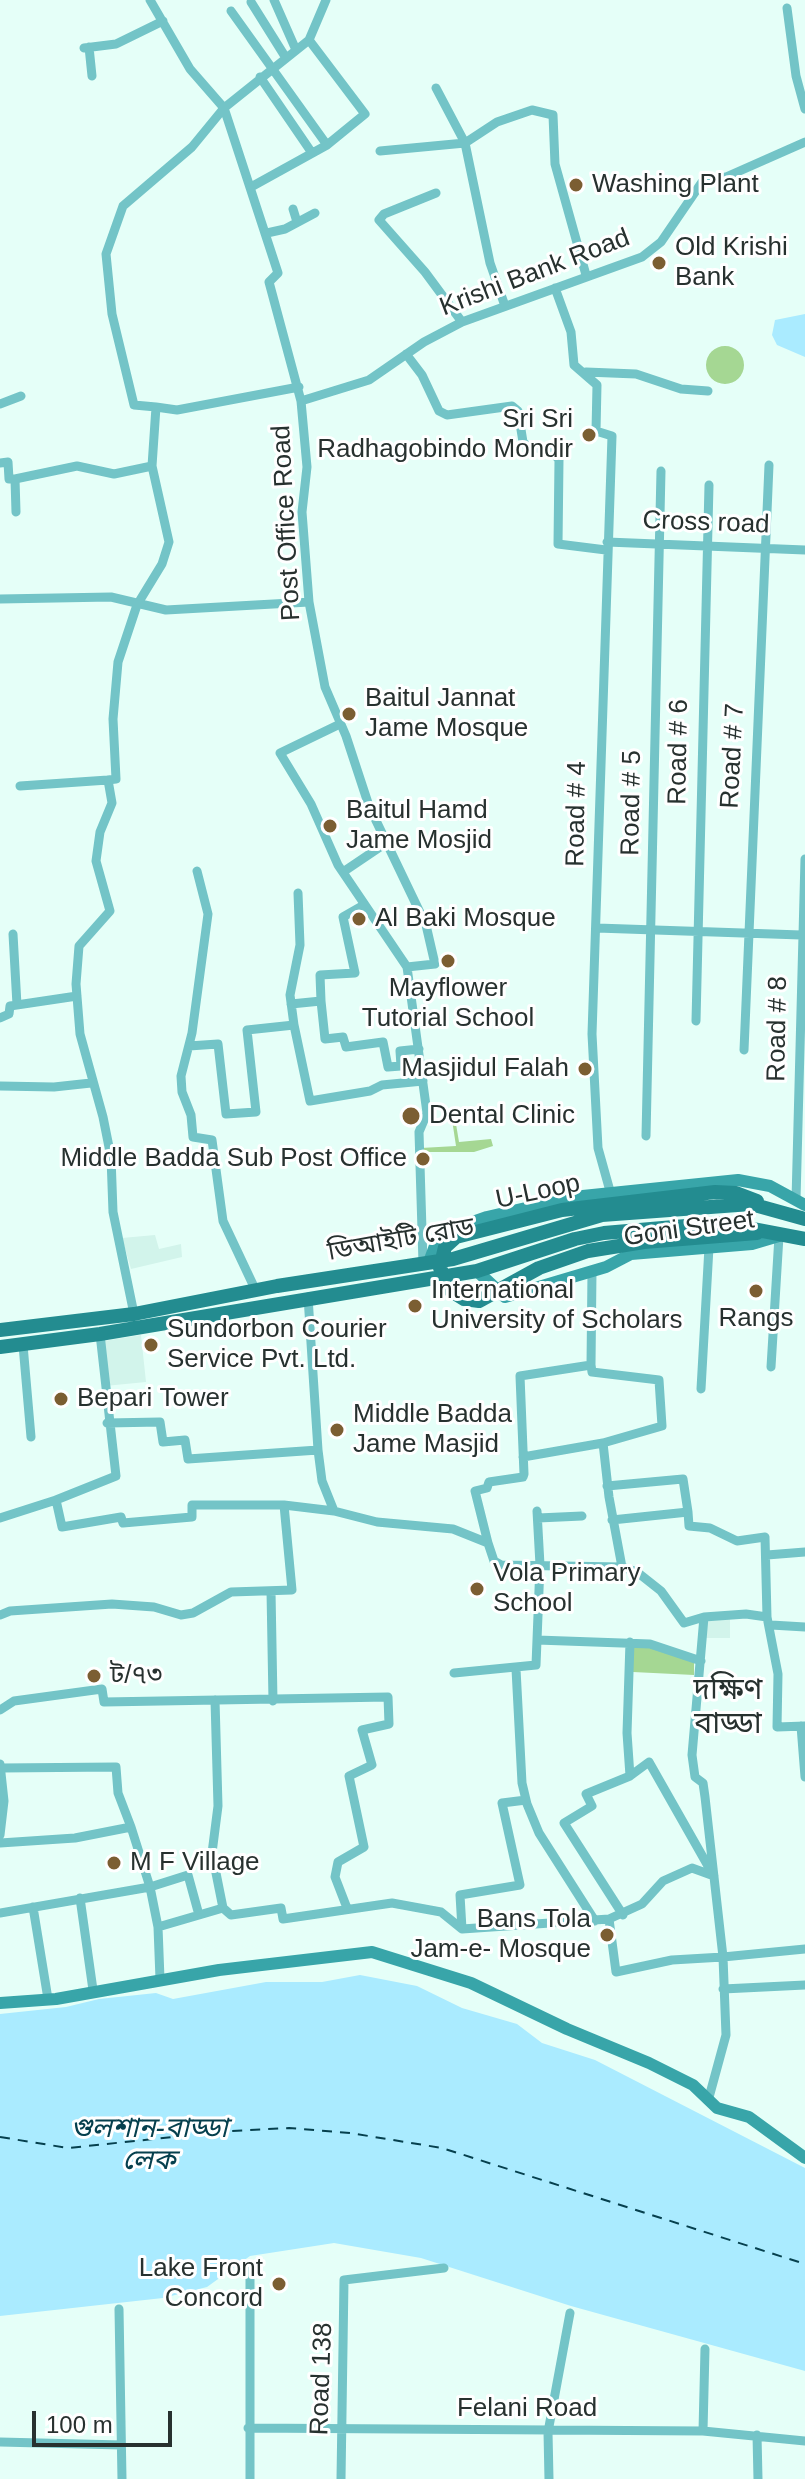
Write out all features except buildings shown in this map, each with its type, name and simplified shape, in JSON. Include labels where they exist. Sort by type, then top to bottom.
[{"type":"main road","name":"U-Loop","points":[[760,1233],[644,1242],[580,1253],[539,1268],[479,1301],[457,1296],[441,1273],[445,1247],[456,1237],[474,1230],[618,1201],[730,1192],[768,1206]]},
{"type":"main road","name":"ডিআইটি রোড","points":[[0,1330],[134,1314],[477,1254],[553,1227],[602,1215],[733,1204],[768,1206],[805,1219]]},
{"type":"main road","name":"ডিআইটি রোড","points":[[0,1347],[100,1334],[477,1271],[575,1239],[604,1233],[721,1223],[760,1233],[805,1239]]},
{"type":"street","points":[[150,0],[190,69],[224,108],[267,233],[315,213]]},
{"type":"street","points":[[274,0],[296,50]]},
{"type":"street","points":[[299,387],[177,410],[134,405],[112,314],[106,254],[112,229],[123,206],[148,188],[192,147],[224,108],[309,40],[326,0]]},
{"type":"street","points":[[251,2],[286,58]]},
{"type":"street","points":[[787,8],[796,76],[805,109]]},
{"type":"street","points":[[231,11],[327,145]]},
{"type":"street","points":[[92,76],[87,48],[116,44],[163,21]]},
{"type":"street","points":[[251,187],[327,145],[365,114],[309,40]]},
{"type":"street","points":[[260,77],[312,153]]},
{"type":"street","points":[[436,88],[465,143],[490,263],[505,306]]},
{"type":"street","points":[[380,151],[465,143],[497,122],[532,110],[553,115],[555,164],[586,275]]},
{"type":"street","name":"Krishi Bank Road","points":[[301,401],[369,380],[406,354],[462,322],[645,255],[661,242],[702,182],[726,177],[805,142]]},
{"type":"street","points":[[436,193],[384,214],[379,220],[425,272],[462,322]]},
{"type":"street","points":[[293,209],[297,222]]},
{"type":"street","name":"Post Office Road","points":[[267,233],[278,273],[269,282],[301,401],[307,467],[302,512],[309,602],[325,687],[386,843],[426,925],[435,964],[407,967]]},
{"type":"street","points":[[555,288],[571,332],[574,365],[585,372],[636,374],[672,387],[708,391]]},
{"type":"street","name":"Cross road","points":[[406,354],[422,375],[439,411],[447,415],[512,406],[518,411],[523,442],[527,446],[552,451],[559,460],[558,544],[764,546],[805,550]]},
{"type":"street","name":"Road # 4","points":[[585,372],[597,385],[596,431],[612,436],[592,1034],[598,1148],[610,1191]]},
{"type":"street","points":[[0,404],[21,396]]},
{"type":"street","points":[[20,786],[116,779],[112,731],[118,662],[137,605],[169,547],[152,466],[156,407]]},
{"type":"street","points":[[0,463],[8,462],[9,479],[77,466],[114,474],[152,466]]},
{"type":"street","name":"Road # 7","points":[[744,1050],[769,465]]},
{"type":"street","name":"Road # 5","points":[[646,1136],[661,471]]},
{"type":"street","points":[[15,479],[16,512]]},
{"type":"street","name":"Road # 6","points":[[696,1021],[709,485]]},
{"type":"street","points":[[0,599],[103,597],[166,610],[309,602]]},
{"type":"street","points":[[340,724],[280,753],[311,804],[343,872],[407,967],[427,1113],[419,1132],[426,1263]]},
{"type":"street","points":[[108,780],[112,803],[100,832],[96,861],[110,911],[79,946],[77,996],[80,1034],[87,1051],[91,1083],[111,1157],[113,1212],[134,1314]]},
{"type":"street","points":[[343,872],[386,843]]},
{"type":"street","name":"Road # 8","points":[[801,1202],[805,859]]},
{"type":"street","points":[[197,871],[208,914],[189,1046],[181,1076],[192,1135],[212,1140],[223,1221],[256,1291]]},
{"type":"street","points":[[298,893],[300,945],[291,1004],[310,1101],[370,1091],[382,1085],[423,1081]]},
{"type":"street","points":[[364,905],[343,917],[355,973],[320,975],[325,1039],[343,1037],[345,1047],[383,1042],[389,1067],[401,1066],[400,1051],[419,1049]]},
{"type":"street","points":[[597,928],[802,937]]},
{"type":"street","points":[[13,934],[17,1005]]},
{"type":"street","points":[[0,1018],[9,1014],[10,1006],[77,996]]},
{"type":"street","points":[[291,1004],[321,1001]]},
{"type":"street","points":[[189,1046],[218,1044],[226,1114],[254,1113],[247,1030],[294,1025]]},
{"type":"street","points":[[0,1086],[54,1087],[91,1083]]},
{"type":"street","points":[[426,1263],[442,1236],[469,1223],[610,1191],[738,1180],[770,1186],[801,1202]]},
{"type":"street","points":[[771,1367],[779,1236]]},
{"type":"street","name":"Goni Street","points":[[477,1271],[505,1297],[592,1271],[631,1254],[752,1244],[779,1236]]},
{"type":"street","points":[[701,1389],[709,1247]]},
{"type":"street","points":[[523,1457],[603,1443],[662,1426],[659,1380],[592,1372],[592,1271]]},
{"type":"street","points":[[308,1297],[318,1450],[322,1481],[334,1511]]},
{"type":"street","points":[[0,1518],[116,1476],[107,1423],[100,1334]]},
{"type":"street","points":[[23,1345],[31,1437]]},
{"type":"street","points":[[591,1365],[520,1376],[523,1477],[489,1482],[487,1488],[475,1491],[496,1565],[622,1567],[654,1584],[684,1623],[704,1617],[746,1614],[805,1627]]},
{"type":"street","points":[[107,1423],[160,1422],[163,1442],[185,1440],[188,1459],[318,1450]]},
{"type":"street","points":[[603,1443],[612,1520],[622,1567]]},
{"type":"street","points":[[607,1486],[683,1479],[689,1526],[710,1528],[737,1541],[765,1537],[769,1621],[778,1674],[777,1727],[803,1726],[805,1777]]},
{"type":"street","points":[[56,1500],[62,1527],[121,1517],[123,1523],[192,1517],[192,1505],[284,1505],[334,1511],[377,1522],[453,1529],[488,1543]]},
{"type":"street","points":[[0,1615],[10,1611],[112,1604],[154,1607],[181,1615],[193,1613],[231,1592],[294,1587],[284,1505]]},
{"type":"street","points":[[612,1520],[688,1512]]},
{"type":"street","points":[[454,1673],[536,1665],[540,1565],[537,1514],[582,1516]]},
{"type":"street","points":[[767,1555],[805,1552]]},
{"type":"street","points":[[271,1591],[273,1701]]},
{"type":"street","points":[[704,1617],[692,1755],[695,1777],[703,1783],[705,1797],[723,1957],[726,2035],[708,2101]]},
{"type":"street","points":[[537,1640],[650,1644],[701,1661]]},
{"type":"street","points":[[630,1642],[627,1733],[630,1776]]},
{"type":"street","points":[[516,1669],[522,1783],[526,1800],[539,1833],[595,1921]]},
{"type":"street","points":[[0,1710],[14,1701],[102,1689],[104,1702],[388,1697],[389,1724],[362,1730],[372,1765],[349,1776],[364,1847],[338,1862],[335,1877],[347,1908]]},
{"type":"street","points":[[215,1700],[218,1806],[212,1853],[223,1908],[231,1915],[281,1908],[283,1919],[392,1903],[441,1912],[462,1929],[595,1921],[623,1915],[642,1904],[663,1881],[692,1868],[714,1876]]},
{"type":"street","points":[[623,1915],[564,1823],[592,1806],[586,1794],[630,1776],[649,1762],[714,1876]]},
{"type":"street","points":[[0,1835],[4,1801],[0,1766],[116,1767],[118,1793],[150,1887],[158,1927],[160,1979]]},
{"type":"street","points":[[462,1929],[460,1895],[520,1885],[502,1803],[526,1800]]},
{"type":"street","points":[[0,1843],[75,1838],[131,1827]]},
{"type":"street","points":[[0,1913],[150,1887],[188,1875],[199,1915]]},
{"type":"street","points":[[80,1898],[93,1990]]},
{"type":"street","points":[[33,1907],[48,1999]]},
{"type":"street","points":[[158,1927],[223,1908]]},
{"type":"street","points":[[609,1919],[616,1972],[672,1960],[805,1949]]},
{"type":"street","points":[[1,1999],[48,1999],[160,1979],[372,1952],[471,1983],[567,2029],[649,2063],[693,2085],[717,2108],[749,2117],[805,2158]]},
{"type":"street","points":[[723,1989],[805,1985]]},
{"type":"street","points":[[250,2267],[250,2479]]},
{"type":"street","name":"Road 138","points":[[341,2479],[344,2280],[444,2268]]},
{"type":"street","points":[[119,2309],[122,2479]]},
{"type":"street","points":[[549,2479],[548,2432],[570,2313]]},
{"type":"street","points":[[703,2431],[705,2349]]},
{"type":"street","name":"Felani Road","points":[[248,2428],[703,2431],[805,2441]]},
{"type":"street","points":[[757,2435],[758,2479]]},
{"type":"street","points":[[0,2442],[122,2445]]},
{"type":"shaded area","points":[[155,1235],[159,1249],[181,1244],[182,1257],[131,1269],[122,1238]]},
{"type":"shaded area","points":[[141,1335],[146,1382],[105,1386],[104,1341]]},
{"type":"shaded area","points":[[706,1617],[730,1617],[730,1638],[706,1638]]},
{"type":"green space","points":[[725,346],[738,352],[744,365],[738,378],[725,384],[712,378],[706,365],[712,352]]},
{"type":"green space","points":[[454,1112],[459,1142],[491,1139],[493,1146],[474,1152],[421,1152],[421,1148],[456,1146],[451,1113]]},
{"type":"green space","points":[[633,1646],[649,1646],[694,1660],[694,1675],[633,1672]]},
{"type":"water","points":[[805,314],[805,357],[777,345],[772,335],[775,320]]},
{"type":"water","name":"গুলশান-বাড্ডা লেক","points":[[360,1975],[417,1986],[462,2008],[517,2024],[542,2043],[595,2060],[805,2168],[805,2371],[571,2306],[421,2258],[334,2243],[250,2256],[207,2287],[163,2298],[0,2316],[0,2014],[66,2007],[99,1999],[156,1993],[173,1999],[266,1982],[322,1982]]},
{"type":"ferry route","points":[[0,2137],[68,2148],[230,2131],[289,2128],[350,2133],[442,2148],[805,2264]]},
{"type":"place","name":"Washing Plant","points":[[576,185]]},
{"type":"place","name":"Old Krishi Bank","points":[[659,263]]},
{"type":"place","name":"Sri Sri Radhagobindo Mondir","points":[[589,435]]},
{"type":"place","name":"Baitul Jannat Jame Mosque","points":[[349,714]]},
{"type":"place","name":"Baitul Hamd Jame Mosjid","points":[[330,826]]},
{"type":"place","name":"Al Baki Mosque","points":[[359,919]]},
{"type":"place","name":"Mayflower Tutorial School","points":[[448,961]]},
{"type":"place","name":"Masjidul Falah","points":[[585,1069]]},
{"type":"place","name":"Dental Clinic","points":[[411,1116]]},
{"type":"place","name":"Middle Badda Sub Post Office","points":[[423,1159]]},
{"type":"place","name":"Rangs","points":[[756,1291]]},
{"type":"place","name":"International University of Scholars","points":[[415,1306]]},
{"type":"place","name":"Sundorbon Courier Service Pvt. Ltd.","points":[[151,1345]]},
{"type":"place","name":"Bepari Tower","points":[[61,1399]]},
{"type":"place","name":"Middle Badda Jame Masjid","points":[[337,1430]]},
{"type":"place","name":"Vola Primary School","points":[[477,1589]]},
{"type":"place","name":"ট/৭৩","points":[[94,1676]]},
{"type":"place","name":"M F Village","points":[[114,1863]]},
{"type":"place","name":"Bans Tola Jam-e- Mosque","points":[[607,1935]]},
{"type":"place","name":"Lake Front Concord","points":[[279,2284]]},
{"type":"district","name":"দক্ষিণ বাড্ডা","points":[[728,1708]]}]
